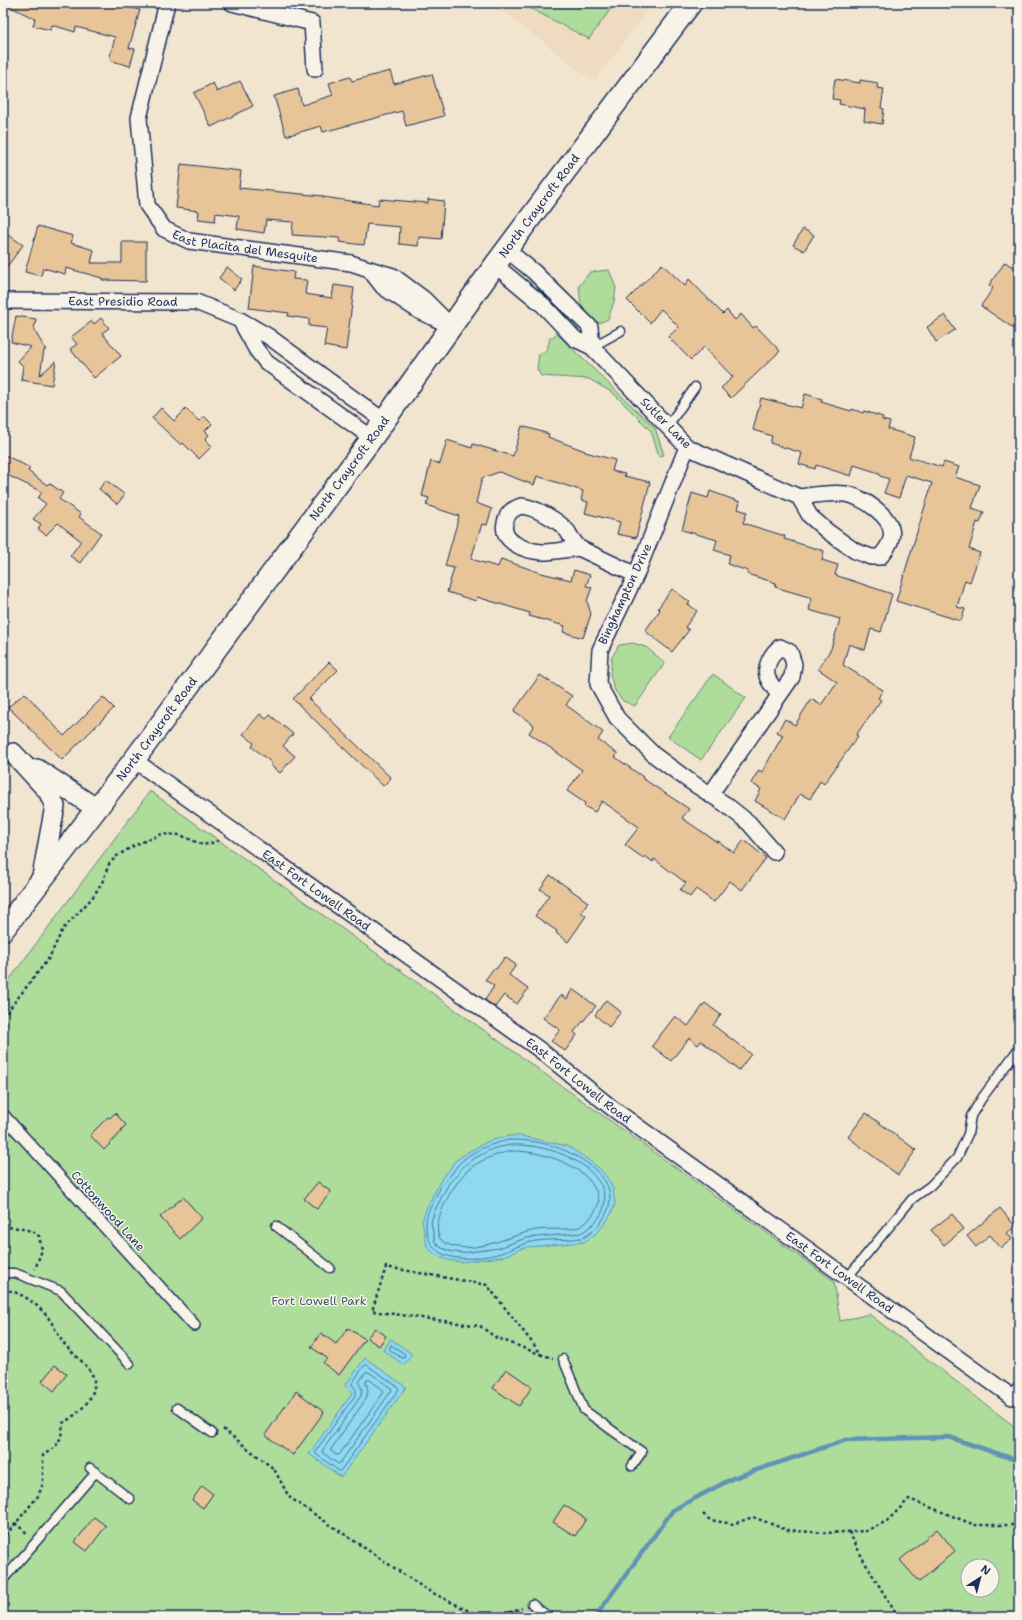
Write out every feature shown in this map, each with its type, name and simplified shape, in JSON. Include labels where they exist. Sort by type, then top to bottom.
[{"type":"main road","name":"North Craycroft Road","points":[[3,930],[134,760],[372,438],[501,257],[691,3]]},
{"type":"street","name":"East Placita del Mesquite","points":[[167,3],[139,118],[147,205],[164,229],[189,241],[344,262],[393,276],[424,299],[451,326]]},
{"type":"street","points":[[232,3],[312,23],[315,69]]},
{"type":"street","name":"Sutler Lane","points":[[501,257],[575,339],[592,347],[687,447],[798,497]]},
{"type":"street","name":"East Presidio Road","points":[[3,301],[196,302],[240,320],[268,336],[384,421]]},
{"type":"street","points":[[240,320],[256,349],[266,362],[372,438]]},
{"type":"street","name":"Binghampton Drive","points":[[687,447],[636,575],[600,650],[598,684],[617,718],[654,755],[749,823],[774,852]]},
{"type":"street","points":[[836,493],[857,497],[863,500],[885,518],[890,528],[892,537],[886,549],[880,557],[871,557],[855,551],[827,531],[810,516],[798,497],[836,493]]},
{"type":"street","points":[[579,548],[542,552],[531,550],[513,543],[505,535],[504,525],[507,515],[513,509],[521,506],[530,506],[540,510],[567,531],[579,548],[636,575]]},
{"type":"street","points":[[710,795],[779,696]]},
{"type":"street","points":[[8,750],[96,809]]},
{"type":"street","points":[[8,750],[48,791],[55,806],[41,882]]},
{"type":"street","name":"East Fort Lowell Road","points":[[134,760],[540,1050],[612,1108],[1012,1397],[1019,1390]]},
{"type":"street","name":"Cottonwood Lane","points":[[3,1115],[194,1325]]},
{"type":"lane","points":[[592,347],[621,331]]},
{"type":"lane","points":[[668,426],[695,387]]},
{"type":"lane","points":[[847,1278],[912,1199],[930,1186],[957,1158],[968,1134],[971,1116],[982,1098],[1019,1048]]},
{"type":"lane","points":[[276,1226],[330,1268]]},
{"type":"lane","points":[[3,1272],[15,1273],[61,1291],[130,1364]]},
{"type":"lane","points":[[563,1359],[584,1410],[642,1452],[632,1466]]},
{"type":"lane","points":[[177,1408],[212,1433]]},
{"type":"lane","points":[[3,1580],[36,1542],[93,1470],[130,1499]]},
{"type":"lane","points":[[532,1604],[549,1617]]},
{"type":"path","points":[[3,1017],[49,958],[63,929],[92,898],[102,883],[109,864],[117,856],[135,845],[162,834],[180,835],[203,845],[216,842],[227,827]]},
{"type":"path","points":[[3,1227],[22,1228],[39,1236],[42,1250],[31,1279],[22,1295]]},
{"type":"path","points":[[542,1355],[488,1285],[386,1267],[372,1311],[480,1326],[495,1337],[542,1355],[563,1359]]},
{"type":"path","points":[[3,1290],[22,1295],[47,1316],[66,1347],[87,1367],[94,1380],[92,1392],[87,1403],[63,1423],[59,1443],[52,1450],[43,1455],[43,1484],[38,1496],[3,1539]]},
{"type":"path","points":[[218,1425],[274,1469],[289,1497],[427,1590],[481,1617]]},
{"type":"path","points":[[703,1514],[710,1520],[733,1524],[753,1517],[787,1530],[825,1533],[866,1531],[887,1521],[909,1499],[975,1525],[1019,1525]]},
{"type":"path","points":[[15,1523],[36,1542]]},
{"type":"path","points":[[849,1532],[864,1561],[898,1617]]},
{"type":"path","points":[[486,1617],[511,1612],[532,1604]]},
{"type":"shaded area","points":[[493,3],[653,3],[594,82]]},
{"type":"green space","points":[[520,3],[615,3],[589,39]]},
{"type":"green space","points":[[609,270],[616,288],[614,302],[608,319],[599,323],[585,312],[581,304],[579,286],[590,272]]},
{"type":"green space","points":[[557,334],[655,428],[664,455],[659,456],[651,431],[613,393],[589,379],[541,376],[537,369],[539,354],[547,350],[550,338]]},
{"type":"green space","points":[[633,643],[646,647],[665,663],[635,706],[623,701],[615,691],[610,675],[612,657],[619,645]]},
{"type":"green space","points":[[713,674],[746,698],[701,760],[668,737]]},
{"type":"green space","name":"Fort Lowell Park","points":[[150,791],[834,1281],[840,1321],[869,1314],[1019,1430],[1019,1617],[3,1617],[3,988]]},
{"type":"water","points":[[509,1136],[521,1136],[567,1146],[600,1169],[608,1179],[613,1189],[615,1204],[611,1214],[604,1225],[584,1242],[527,1247],[501,1257],[462,1262],[447,1260],[434,1254],[427,1246],[422,1221],[427,1207],[442,1178],[454,1162],[468,1152],[489,1141]]},
{"type":"water","points":[[391,1339],[412,1354],[404,1365],[383,1350]]},
{"type":"water","points":[[365,1358],[406,1387],[341,1477],[309,1454],[353,1392],[345,1386]]},
{"type":"building","points":[[3,3],[115,3],[140,10],[129,48],[135,49],[130,66],[109,60],[115,37],[76,27],[75,32],[52,25],[51,30],[33,26],[35,19]]},
{"type":"building","points":[[390,71],[394,84],[432,74],[444,116],[406,126],[402,111],[323,132],[321,126],[286,136],[274,96],[298,89],[302,105],[333,95],[329,83],[350,77],[352,81]]},
{"type":"building","points":[[835,79],[860,83],[860,80],[878,83],[877,88],[884,89],[881,108],[884,109],[882,124],[864,121],[865,109],[839,104],[840,100],[832,99]]},
{"type":"building","points":[[240,81],[253,106],[211,127],[194,93],[213,83],[217,92]]},
{"type":"building","points":[[181,164],[241,171],[239,188],[323,196],[378,205],[379,199],[428,203],[428,199],[444,201],[441,239],[419,237],[418,246],[399,244],[400,227],[367,224],[364,245],[339,242],[340,238],[292,235],[293,222],[266,220],[264,233],[237,229],[239,216],[216,213],[215,221],[198,219],[199,211],[176,208]]},
{"type":"building","points":[[38,226],[73,236],[71,243],[94,250],[91,263],[122,263],[122,242],[146,242],[146,281],[102,280],[102,278],[66,268],[65,274],[43,268],[41,276],[25,272]]},
{"type":"building","points":[[803,229],[814,235],[804,251],[793,245]]},
{"type":"building","points":[[3,231],[23,245],[3,272]]},
{"type":"building","points":[[1005,262],[1019,271],[1019,332],[981,306],[993,288],[989,285]]},
{"type":"building","points":[[662,264],[685,286],[689,279],[723,314],[727,310],[735,320],[741,314],[753,328],[756,326],[780,351],[731,398],[721,388],[733,377],[704,347],[691,360],[668,337],[679,327],[661,309],[650,323],[627,300]]},
{"type":"building","points":[[254,266],[294,272],[293,279],[307,280],[305,294],[332,298],[334,285],[354,288],[346,350],[324,346],[327,328],[309,326],[309,319],[288,316],[289,313],[249,308]]},
{"type":"building","points":[[227,267],[242,279],[234,290],[219,278]]},
{"type":"building","points":[[945,315],[955,330],[936,342],[927,327]]},
{"type":"building","points":[[16,316],[36,319],[34,330],[46,350],[44,350],[40,375],[56,361],[52,385],[21,380],[23,366],[18,361],[31,347],[11,342]]},
{"type":"building","points":[[101,318],[109,328],[102,333],[121,356],[94,378],[70,349],[77,344],[71,337],[92,321],[94,324]]},
{"type":"building","points":[[805,394],[822,399],[821,402],[851,411],[852,409],[863,413],[864,411],[883,417],[882,420],[890,422],[888,429],[915,437],[909,457],[942,467],[944,462],[959,467],[955,477],[980,485],[972,508],[984,512],[980,523],[977,522],[969,549],[980,553],[970,582],[965,580],[957,607],[965,609],[961,621],[896,601],[932,483],[906,475],[899,498],[884,493],[889,479],[880,476],[879,473],[854,465],[851,476],[816,465],[815,469],[799,464],[802,453],[770,443],[772,436],[753,430],[761,398],[801,408]]},
{"type":"building","points":[[161,408],[174,421],[186,409],[199,421],[204,416],[212,424],[205,431],[209,435],[205,439],[212,446],[199,459],[183,443],[181,445],[152,418]]},
{"type":"building","points":[[522,426],[549,434],[548,437],[585,452],[615,460],[612,471],[625,474],[624,476],[650,482],[636,538],[617,534],[620,522],[585,513],[588,502],[581,500],[583,491],[537,476],[534,485],[499,472],[482,478],[476,503],[492,509],[487,525],[482,524],[471,559],[498,567],[501,559],[541,573],[571,580],[574,570],[590,575],[586,586],[592,587],[587,601],[591,614],[583,638],[563,632],[565,626],[529,616],[530,613],[477,597],[476,601],[447,592],[454,568],[445,566],[459,516],[426,505],[429,498],[422,496],[431,461],[440,464],[447,440],[472,448],[473,444],[513,456]]},
{"type":"building","points":[[3,454],[30,468],[28,471],[47,485],[49,483],[63,493],[59,499],[81,514],[79,517],[101,533],[80,563],[70,556],[81,541],[58,523],[46,535],[38,529],[41,524],[33,519],[46,504],[38,498],[42,492],[3,473]]},
{"type":"building","points":[[106,480],[125,495],[117,504],[99,489]]},
{"type":"building","points":[[710,491],[740,502],[738,509],[747,512],[743,523],[785,536],[784,539],[824,551],[822,560],[838,565],[835,575],[892,594],[881,632],[871,629],[865,650],[849,644],[843,665],[883,690],[878,698],[881,700],[824,784],[820,781],[810,799],[800,794],[785,819],[755,801],[761,789],[751,783],[759,770],[762,772],[783,735],[777,732],[785,719],[795,725],[811,699],[821,705],[837,682],[818,669],[831,649],[840,619],[809,610],[812,598],[775,587],[776,583],[747,574],[748,571],[727,564],[730,555],[714,550],[717,540],[682,530],[692,493],[708,498]]},
{"type":"building","points":[[672,589],[690,602],[688,604],[697,611],[685,627],[689,630],[672,652],[645,631],[660,610],[658,608]]},
{"type":"building","points":[[329,662],[338,670],[309,699],[391,778],[383,786],[293,699]]},
{"type":"building","points":[[540,675],[572,696],[566,705],[603,732],[598,740],[618,754],[615,757],[643,777],[642,778],[689,809],[682,818],[734,853],[744,840],[766,858],[742,890],[730,881],[714,902],[696,889],[690,897],[680,890],[686,883],[654,859],[653,862],[645,856],[643,858],[625,845],[639,827],[602,801],[595,812],[584,806],[585,803],[567,791],[582,770],[529,733],[534,725],[514,711]]},
{"type":"building","points":[[25,693],[64,736],[103,697],[114,708],[62,760],[8,707]]},
{"type":"building","points":[[260,714],[266,719],[270,715],[293,734],[283,746],[295,756],[280,773],[270,765],[272,763],[252,747],[254,743],[243,734]]},
{"type":"building","points":[[550,875],[588,902],[581,912],[586,916],[568,942],[556,933],[557,931],[535,916],[549,895],[540,889]]},
{"type":"building","points":[[505,957],[516,965],[509,975],[528,989],[517,1004],[504,995],[495,1007],[485,1000],[494,986],[485,980]]},
{"type":"building","points":[[572,989],[596,1006],[574,1032],[577,1035],[565,1051],[551,1041],[560,1030],[543,1018],[561,995],[567,999]]},
{"type":"building","points":[[606,1000],[621,1012],[609,1027],[595,1015]]},
{"type":"building","points":[[705,1003],[721,1015],[713,1025],[751,1054],[739,1070],[701,1041],[698,1045],[689,1038],[671,1061],[652,1046],[675,1016],[688,1026]]},
{"type":"building","points":[[115,1113],[126,1125],[104,1150],[90,1135],[108,1117],[110,1118]]},
{"type":"building","points":[[866,1113],[916,1150],[898,1175],[848,1137]]},
{"type":"building","points":[[318,1182],[331,1192],[317,1209],[304,1199]]},
{"type":"building","points":[[183,1197],[202,1218],[180,1239],[160,1217]]},
{"type":"building","points":[[1000,1208],[1015,1226],[1007,1233],[1012,1239],[1001,1248],[990,1235],[976,1247],[967,1236]]},
{"type":"building","points":[[952,1214],[964,1229],[944,1245],[931,1230]]},
{"type":"building","points":[[348,1328],[365,1339],[339,1375],[323,1363],[327,1358],[311,1347],[321,1333],[336,1344]]},
{"type":"building","points":[[375,1328],[386,1336],[379,1346],[367,1338]]},
{"type":"building","points":[[55,1365],[67,1374],[54,1391],[42,1381]]},
{"type":"building","points":[[506,1369],[532,1387],[519,1406],[493,1388]]},
{"type":"building","points":[[296,1391],[324,1412],[293,1455],[265,1435]]},
{"type":"building","points":[[202,1486],[213,1494],[203,1508],[192,1500]]},
{"type":"building","points":[[564,1505],[586,1519],[575,1536],[553,1522]]},
{"type":"building","points":[[94,1517],[106,1526],[87,1551],[75,1542]]},
{"type":"building","points":[[937,1529],[955,1551],[919,1582],[900,1560]]},
{"type":"waterway","points":[[595,1617],[673,1510],[733,1478],[846,1440],[949,1437],[1019,1461]]}]
